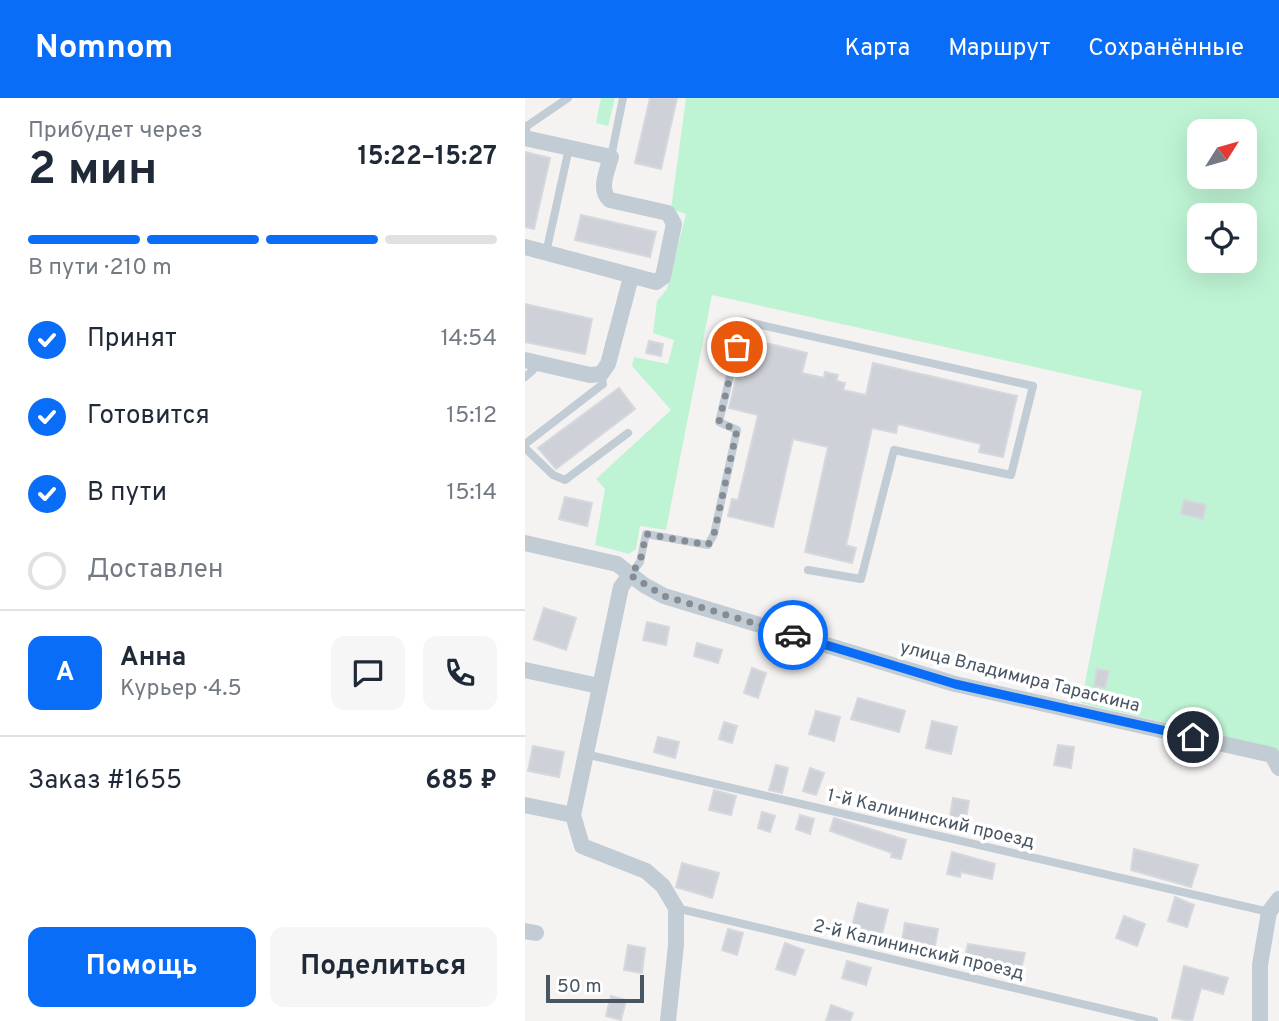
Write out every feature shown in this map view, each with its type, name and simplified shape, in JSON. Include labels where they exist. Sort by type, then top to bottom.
[{"type":"street","points":[[525,136],[611,157],[603,190],[607,198],[668,213],[674,220],[660,280],[653,282],[525,247]]},
{"type":"street","points":[[530,361],[590,375],[601,374],[608,364],[631,277]]},
{"type":"street","name":"улица Владимира Тараскина","points":[[525,543],[617,564],[664,596],[955,684],[1272,755],[1279,768]]},
{"type":"street","points":[[630,575],[621,587],[573,815],[582,846],[646,871],[663,886],[676,908],[676,945],[668,1021]]},
{"type":"street","points":[[525,670],[599,686]]},
{"type":"street","points":[[525,805],[573,815]]},
{"type":"street","points":[[1260,1021],[1260,965],[1269,912],[1279,899]]},
{"type":"lane","points":[[525,136],[527,126],[568,98]]},
{"type":"lane","points":[[611,157],[624,98]]},
{"type":"lane","points":[[546,253],[569,148]]},
{"type":"lane","points":[[630,575],[640,562],[646,534],[708,545],[714,534],[737,430],[719,422],[743,321],[1033,387],[1011,475],[894,450],[861,579],[808,570]]},
{"type":"lane","points":[[525,377],[533,370],[530,361]]},
{"type":"lane","points":[[601,374],[603,384],[525,446],[554,475],[565,480],[628,433]]},
{"type":"lane","name":"1-й Калининский проезд","points":[[585,754],[1269,912]]},
{"type":"lane","name":"2-й Калининский проезд","points":[[676,908],[1154,1021]]},
{"type":"green space","points":[[601,98],[615,98],[608,126],[596,123]]},
{"type":"green space","points":[[686,98],[1279,98],[1279,752],[1267,746],[1081,703],[1142,391],[712,295],[666,530],[640,526],[636,549],[629,554],[595,545],[605,489],[596,479],[671,410],[632,366],[634,357],[668,364],[674,340],[653,333],[657,301],[667,289],[686,214],[671,209]]},
{"type":"building","points":[[650,98],[677,98],[661,169],[635,163]]},
{"type":"building","points":[[525,152],[550,158],[534,229],[525,227]]},
{"type":"building","points":[[581,215],[656,232],[650,257],[575,240]]},
{"type":"building","points":[[525,304],[592,319],[585,354],[525,342]]},
{"type":"building","points":[[649,341],[663,344],[661,356],[646,353]]},
{"type":"building","points":[[762,342],[807,353],[802,373],[824,378],[825,372],[838,375],[836,381],[845,383],[843,390],[866,395],[873,363],[1017,396],[1003,457],[979,452],[981,444],[898,424],[896,433],[872,428],[846,545],[856,548],[852,563],[805,552],[828,447],[793,439],[773,527],[728,516],[732,499],[738,500],[758,415],[729,408],[739,366],[755,370]]},
{"type":"building","points":[[619,388],[635,409],[556,469],[538,448]]},
{"type":"building","points":[[565,497],[592,503],[587,526],[559,519]]},
{"type":"building","points":[[1184,500],[1206,505],[1203,519],[1181,514]]},
{"type":"building","points":[[544,608],[576,618],[566,650],[534,639]]},
{"type":"building","points":[[647,622],[669,627],[666,645],[643,640]]},
{"type":"building","points":[[697,643],[722,650],[718,663],[694,656]]},
{"type":"building","points":[[752,668],[766,673],[758,698],[744,693]]},
{"type":"building","points":[[1097,669],[1109,671],[1105,688],[1094,686]]},
{"type":"building","points":[[858,698],[905,711],[899,732],[851,719]]},
{"type":"building","points":[[816,711],[840,717],[834,741],[809,734]]},
{"type":"building","points":[[932,721],[957,727],[951,754],[926,748]]},
{"type":"building","points":[[724,722],[737,726],[732,743],[719,739]]},
{"type":"building","points":[[658,737],[679,742],[675,758],[654,752]]},
{"type":"building","points":[[1058,745],[1074,747],[1071,768],[1054,765]]},
{"type":"building","points":[[533,746],[564,752],[559,777],[528,771]]},
{"type":"building","points":[[776,765],[788,768],[782,793],[769,790]]},
{"type":"building","points":[[810,768],[824,773],[816,795],[803,791]]},
{"type":"building","points":[[714,790],[736,796],[731,815],[709,810]]},
{"type":"building","points":[[953,798],[969,801],[964,830],[948,828]]},
{"type":"building","points":[[762,812],[775,816],[770,832],[758,828]]},
{"type":"building","points":[[800,815],[814,819],[810,834],[796,829]]},
{"type":"building","points":[[834,818],[906,840],[901,859],[891,857],[892,853],[830,831]]},
{"type":"building","points":[[1134,849],[1198,865],[1191,887],[1131,870]]},
{"type":"building","points":[[952,852],[995,864],[992,879],[961,872],[960,877],[947,874]]},
{"type":"building","points":[[682,863],[719,873],[712,898],[676,887]]},
{"type":"building","points":[[1175,897],[1194,905],[1187,927],[1168,921]]},
{"type":"building","points":[[858,903],[888,910],[882,934],[852,926]]},
{"type":"building","points":[[1124,916],[1145,924],[1137,946],[1116,938]]},
{"type":"building","points":[[905,923],[938,929],[934,951],[901,945]]},
{"type":"building","points":[[728,929],[743,933],[737,955],[722,950]]},
{"type":"building","points":[[785,943],[804,950],[795,975],[776,969]]},
{"type":"building","points":[[968,944],[1025,953],[1020,973],[983,964],[981,971],[963,967]]},
{"type":"building","points":[[628,945],[645,948],[642,973],[624,970]]},
{"type":"building","points":[[847,961],[871,968],[866,985],[842,978]]},
{"type":"building","points":[[1184,966],[1228,978],[1223,994],[1201,988],[1192,1021],[1172,1018]]},
{"type":"building","points":[[611,996],[626,1000],[621,1020],[606,1016]]},
{"type":"building","points":[[831,1005],[853,1013],[850,1021],[826,1021]]},
{"type":"way so far","points":[[737,347],[719,422],[737,430],[714,534],[708,545],[646,534],[640,562],[630,575],[664,596],[793,635]]},
{"type":"route","points":[[793,635],[955,684],[1193,737]]}]
